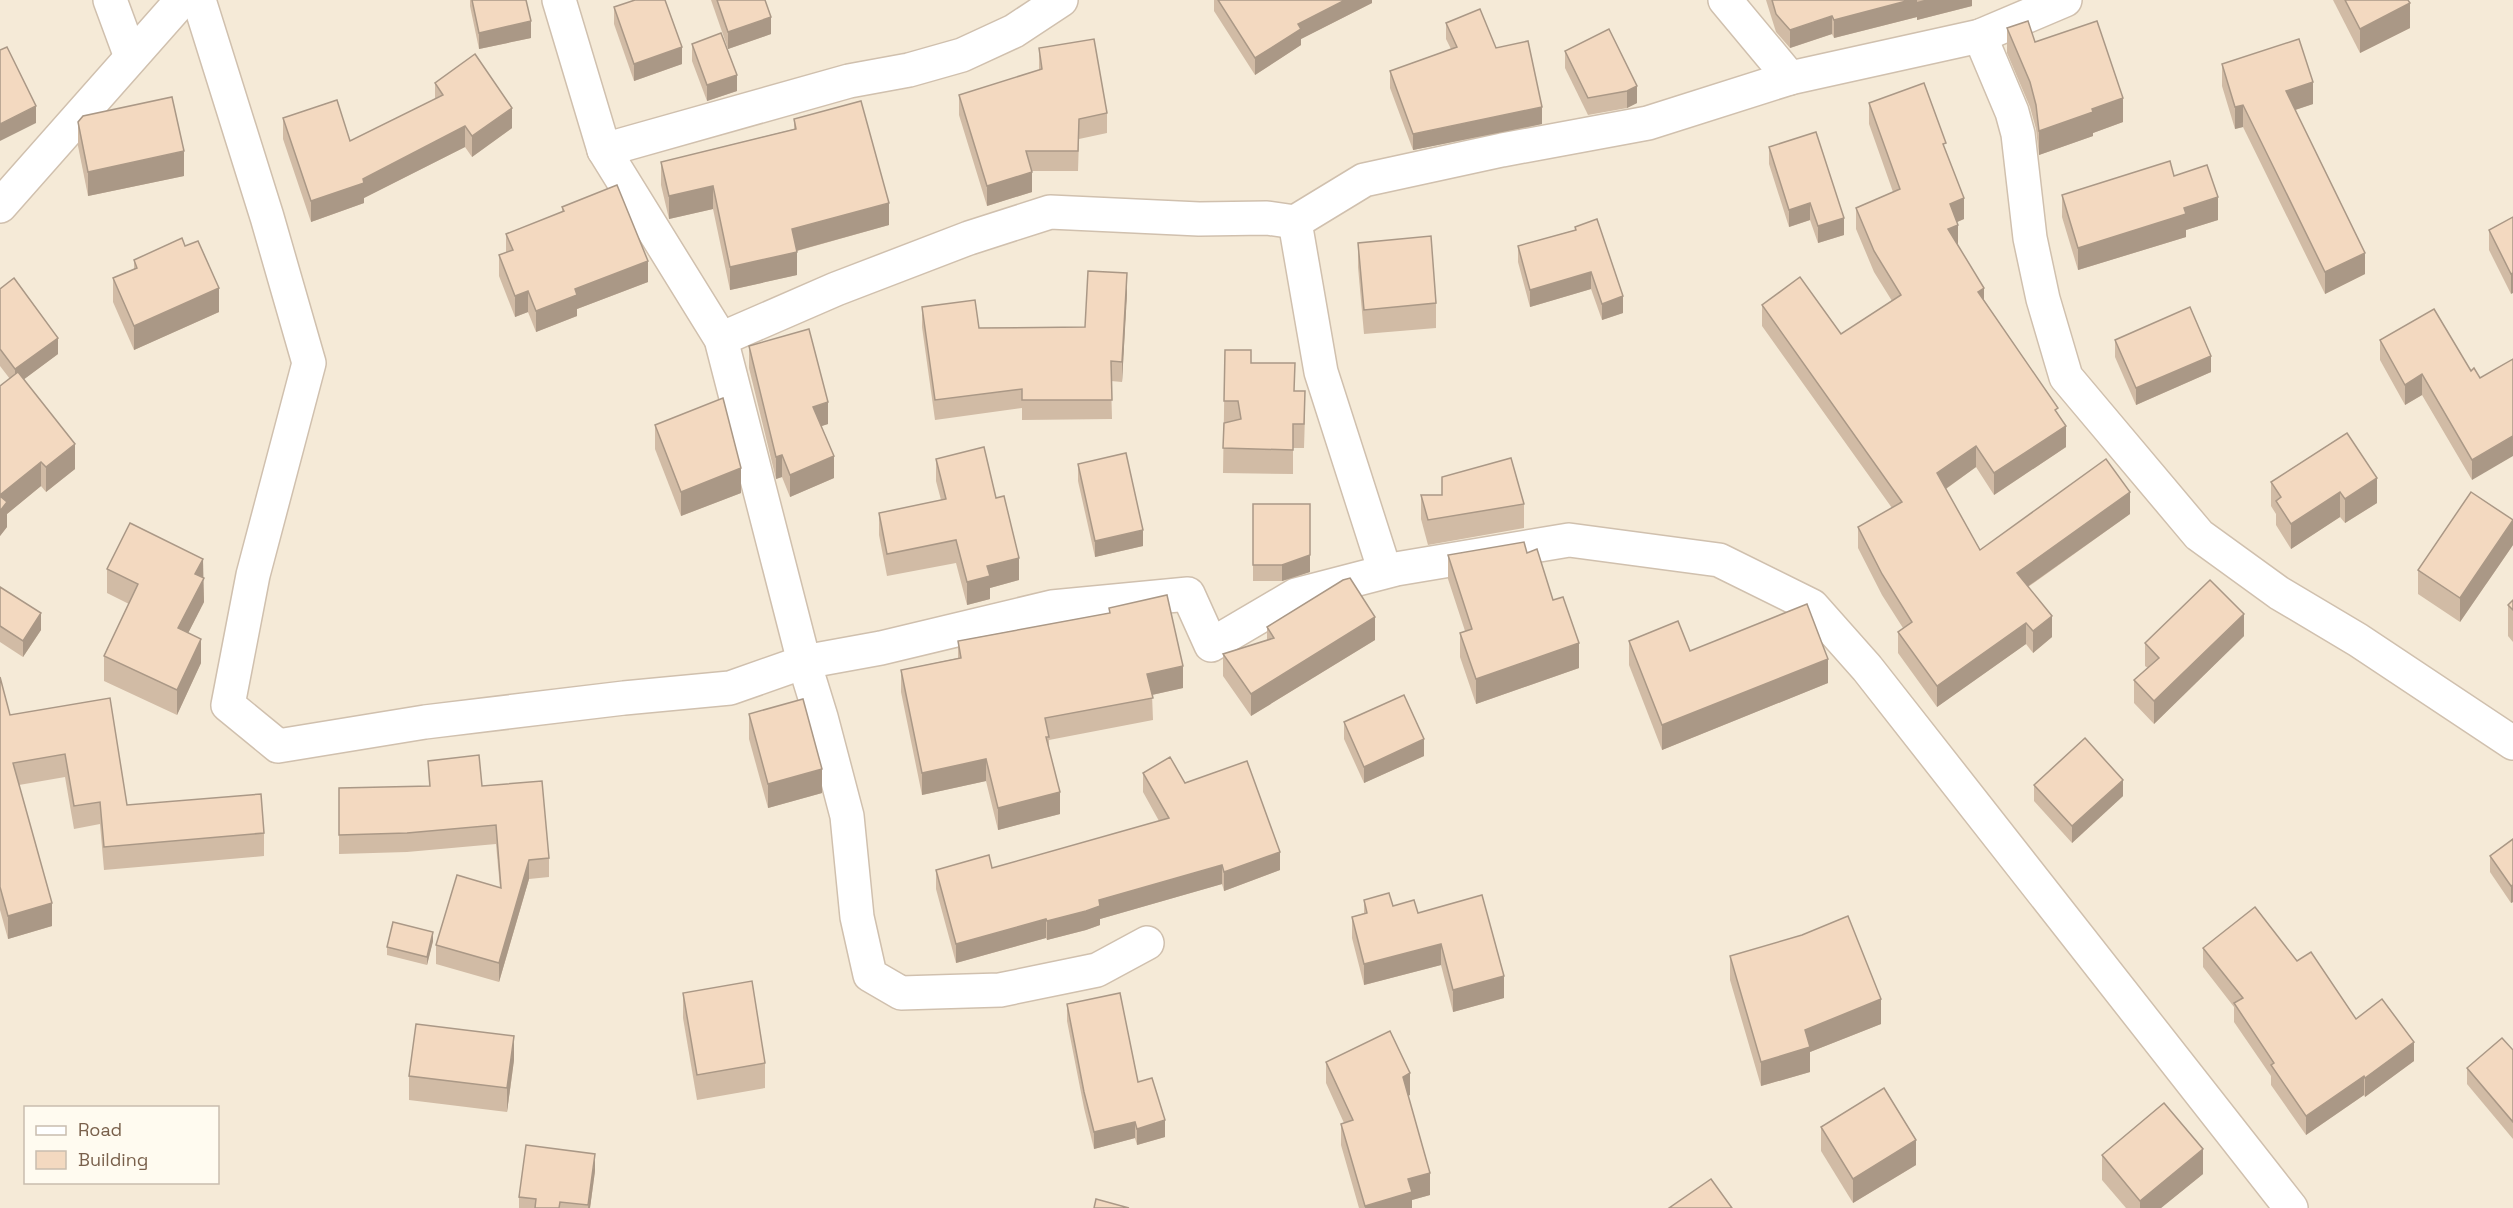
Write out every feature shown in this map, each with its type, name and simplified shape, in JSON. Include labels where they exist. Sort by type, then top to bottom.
[{"type":"street","points":[[110,0],[131,57]]},
{"type":"street","points":[[0,206],[182,0]]},
{"type":"street","points":[[199,0],[267,217],[309,363],[253,575],[228,705],[278,746],[425,722],[624,698],[730,688],[804,662],[881,648],[1052,607],[1188,594],[1212,645],[1296,595],[1382,572],[1569,540],[1719,560],[1812,606],[1867,668],[2291,1208]]},
{"type":"street","points":[[559,0],[604,150],[721,339],[804,662],[847,816],[856,917],[870,975],[901,993],[1000,990],[1097,970],[1147,943]]},
{"type":"street","points":[[604,150],[849,81],[909,70],[962,55],[1014,31],[1061,0]]},
{"type":"street","points":[[1725,0],[1790,78]]},
{"type":"street","points":[[721,339],[836,289],[969,238],[1050,212],[1199,219],[1267,218],[1295,222],[1364,180],[1502,150],[1648,123],[1790,78],[1980,36],[2065,0]]},
{"type":"street","points":[[1980,36],[2012,112],[2018,134],[2030,238],[2043,298],[2066,377],[2199,535],[2279,593],[2358,640],[2513,743]]},
{"type":"street","points":[[1295,222],[1321,372],[1380,556],[1382,572]]},
{"type":"shaded area","points":[[0,0],[2513,0],[2513,1208],[0,1208]]},
{"type":"building","points":[[472,0],[526,0],[531,21],[479,33]]},
{"type":"building","points":[[635,0],[665,0],[682,47],[634,64],[614,7]]},
{"type":"building","points":[[717,0],[765,0],[771,17],[728,32]]},
{"type":"building","points":[[1218,0],[1345,0],[1298,24],[1301,29],[1255,58]]},
{"type":"building","points":[[1772,0],[1910,0],[1834,20],[1832,16],[1790,30],[1776,14]]},
{"type":"building","points":[[2345,0],[2408,0],[2410,3],[2360,29]]},
{"type":"building","points":[[1480,9],[1496,48],[1528,41],[1542,107],[1413,134],[1390,71],[1457,47],[1446,23]]},
{"type":"building","points":[[2028,21],[2035,42],[2097,21],[2123,98],[2092,109],[2093,112],[2039,131],[2030,82],[2007,28]]},
{"type":"building","points":[[1609,29],[1637,86],[1627,91],[1588,98],[1565,51]]},
{"type":"building","points":[[721,33],[737,75],[707,85],[692,44]]},
{"type":"building","points":[[1094,39],[1107,113],[1079,119],[1078,151],[1026,151],[1032,172],[987,186],[959,95],[1042,69],[1039,48]]},
{"type":"building","points":[[2299,39],[2313,82],[2286,91],[2365,253],[2325,272],[2243,105],[2235,107],[2222,64]]},
{"type":"building","points":[[7,47],[36,106],[0,124],[0,50]]},
{"type":"building","points":[[475,54],[512,108],[472,136],[465,126],[363,179],[364,183],[311,201],[283,118],[337,100],[350,141],[443,95],[435,83]]},
{"type":"building","points":[[1924,83],[1946,143],[1943,144],[1964,198],[1950,204],[1958,225],[1948,229],[1984,288],[1978,292],[2058,408],[2055,410],[2066,426],[1994,473],[1976,446],[1937,473],[1980,550],[2106,459],[2130,492],[2017,573],[2052,616],[2033,631],[2026,623],[1937,686],[1898,632],[1912,622],[1882,574],[1858,527],[1902,502],[1762,305],[1800,277],[1841,334],[1901,295],[1874,251],[1856,208],[1900,189],[1869,103]]},
{"type":"building","points":[[172,97],[184,151],[88,172],[78,122],[83,116]]},
{"type":"building","points":[[861,101],[889,203],[792,229],[797,252],[730,267],[713,186],[669,196],[661,162],[796,129],[794,119]]},
{"type":"building","points":[[1816,132],[1844,218],[1818,226],[1810,203],[1789,210],[1769,147]]},
{"type":"building","points":[[2170,161],[2174,176],[2207,165],[2218,197],[2184,208],[2186,214],[2078,248],[2062,195]]},
{"type":"building","points":[[617,185],[648,261],[575,289],[577,295],[536,311],[528,291],[515,296],[499,255],[513,250],[506,234],[564,211],[562,207]]},
{"type":"building","points":[[2513,217],[2513,273],[2511,274],[2489,230]]},
{"type":"building","points":[[1597,219],[1623,296],[1602,304],[1591,272],[1530,290],[1518,246],[1576,230],[1575,227]]},
{"type":"building","points":[[1431,236],[1436,303],[1364,310],[1358,243]]},
{"type":"building","points":[[182,238],[185,246],[198,241],[219,288],[134,326],[113,278],[137,268],[134,260]]},
{"type":"building","points":[[1088,271],[1127,273],[1122,362],[1111,361],[1112,400],[1022,400],[1022,389],[935,400],[922,307],[975,300],[979,328],[1085,327]]},
{"type":"building","points":[[14,278],[58,338],[15,369],[0,349],[0,289]]},
{"type":"building","points":[[2190,307],[2211,356],[2136,388],[2115,340]]},
{"type":"building","points":[[2434,309],[2471,371],[2474,368],[2480,378],[2513,359],[2513,436],[2472,460],[2422,374],[2405,385],[2380,340]]},
{"type":"building","points":[[809,329],[828,402],[813,407],[834,456],[790,475],[782,455],[776,457],[749,346]]},
{"type":"building","points":[[1225,350],[1251,350],[1251,363],[1295,363],[1294,391],[1305,391],[1304,424],[1293,424],[1293,450],[1223,448],[1224,423],[1241,419],[1238,401],[1224,401]]},
{"type":"building","points":[[18,372],[75,444],[46,467],[41,462],[0,495],[0,386]]},
{"type":"building","points":[[723,398],[741,468],[681,492],[655,425]]},
{"type":"building","points":[[2347,433],[2377,478],[2345,499],[2340,492],[2291,524],[2276,501],[2281,497],[2271,482]]},
{"type":"building","points":[[984,447],[996,498],[1004,496],[1019,558],[987,566],[990,576],[967,582],[956,540],[887,554],[879,513],[946,499],[936,459]]},
{"type":"building","points":[[1126,453],[1143,530],[1095,541],[1078,464]]},
{"type":"building","points":[[1511,458],[1524,504],[1428,520],[1421,495],[1442,495],[1442,477]]},
{"type":"building","points":[[2471,492],[2513,520],[2460,598],[2418,570]]},
{"type":"building","points":[[0,496],[7,502],[0,511]]},
{"type":"building","points":[[1253,504],[1310,504],[1310,555],[1282,565],[1253,565]]},
{"type":"building","points":[[130,523],[203,559],[195,574],[204,578],[178,628],[201,639],[177,690],[104,656],[138,584],[107,569]]},
{"type":"building","points":[[1524,542],[1527,553],[1537,549],[1553,600],[1563,597],[1579,643],[1476,679],[1460,633],[1472,629],[1448,555]]},
{"type":"building","points":[[1350,578],[1375,617],[1251,694],[1223,654],[1274,638],[1267,627],[1343,580]]},
{"type":"building","points":[[2210,580],[2244,614],[2154,701],[2134,680],[2159,658],[2145,643]]},
{"type":"building","points":[[0,587],[41,613],[23,641],[0,626]]},
{"type":"building","points":[[1167,595],[1183,666],[1147,674],[1153,698],[1045,718],[1049,737],[1046,737],[1060,792],[998,808],[986,759],[922,773],[901,670],[961,658],[958,641],[1110,613],[1109,608]]},
{"type":"building","points":[[2513,600],[2513,610],[2508,605]]},
{"type":"building","points":[[1807,604],[1828,659],[1662,725],[1629,641],[1678,621],[1690,651]]},
{"type":"building","points":[[0,677],[10,715],[110,698],[127,805],[261,794],[264,833],[104,847],[100,802],[74,806],[65,754],[13,763],[52,903],[8,916],[0,887]]},
{"type":"building","points":[[1404,695],[1424,739],[1364,767],[1344,722]]},
{"type":"building","points":[[803,699],[822,769],[768,784],[749,714]]},
{"type":"building","points":[[2085,738],[2123,780],[2072,826],[2034,785]]},
{"type":"building","points":[[479,755],[482,786],[542,781],[549,858],[529,860],[499,963],[436,945],[457,875],[501,888],[496,825],[407,833],[339,835],[339,788],[430,786],[428,761]]},
{"type":"building","points":[[1170,757],[1185,783],[1247,761],[1280,852],[1224,872],[1222,865],[1099,900],[1100,906],[1086,911],[1047,921],[1046,919],[956,944],[936,870],[989,855],[992,868],[1169,818],[1143,773]]},
{"type":"building","points":[[2513,839],[2513,885],[2511,886],[2490,856]]},
{"type":"building","points":[[1389,893],[1393,906],[1414,900],[1418,913],[1482,895],[1504,976],[1453,990],[1441,944],[1364,964],[1352,917],[1367,913],[1364,900]]},
{"type":"building","points":[[2255,907],[2297,961],[2311,952],[2356,1019],[2382,999],[2414,1042],[2365,1078],[2364,1076],[2306,1116],[2271,1065],[2274,1063],[2234,1003],[2243,998],[2203,948]]},
{"type":"building","points":[[1848,916],[1881,999],[1805,1030],[1810,1047],[1761,1062],[1730,956],[1802,935]]},
{"type":"building","points":[[393,922],[433,932],[427,957],[387,947]]},
{"type":"building","points":[[752,981],[765,1063],[697,1075],[683,993]]},
{"type":"building","points":[[1120,993],[1138,1082],[1152,1078],[1165,1120],[1137,1129],[1135,1122],[1094,1132],[1067,1004]]},
{"type":"building","points":[[416,1024],[514,1036],[507,1088],[409,1076]]},
{"type":"building","points":[[1390,1031],[1410,1073],[1403,1077],[1430,1173],[1408,1179],[1412,1192],[1365,1206],[1341,1124],[1353,1120],[1326,1062]]},
{"type":"building","points":[[2502,1038],[2513,1050],[2513,1122],[2467,1068]]},
{"type":"building","points":[[1884,1088],[1916,1140],[1853,1179],[1821,1127]]},
{"type":"building","points":[[2164,1103],[2203,1149],[2140,1201],[2102,1155]]},
{"type":"building","points":[[526,1145],[595,1154],[588,1205],[560,1202],[559,1208],[535,1208],[536,1199],[519,1197]]},
{"type":"building","points":[[1711,1179],[1732,1208],[1669,1208]]},
{"type":"building","points":[[1096,1199],[1129,1208],[1094,1208]]}]
